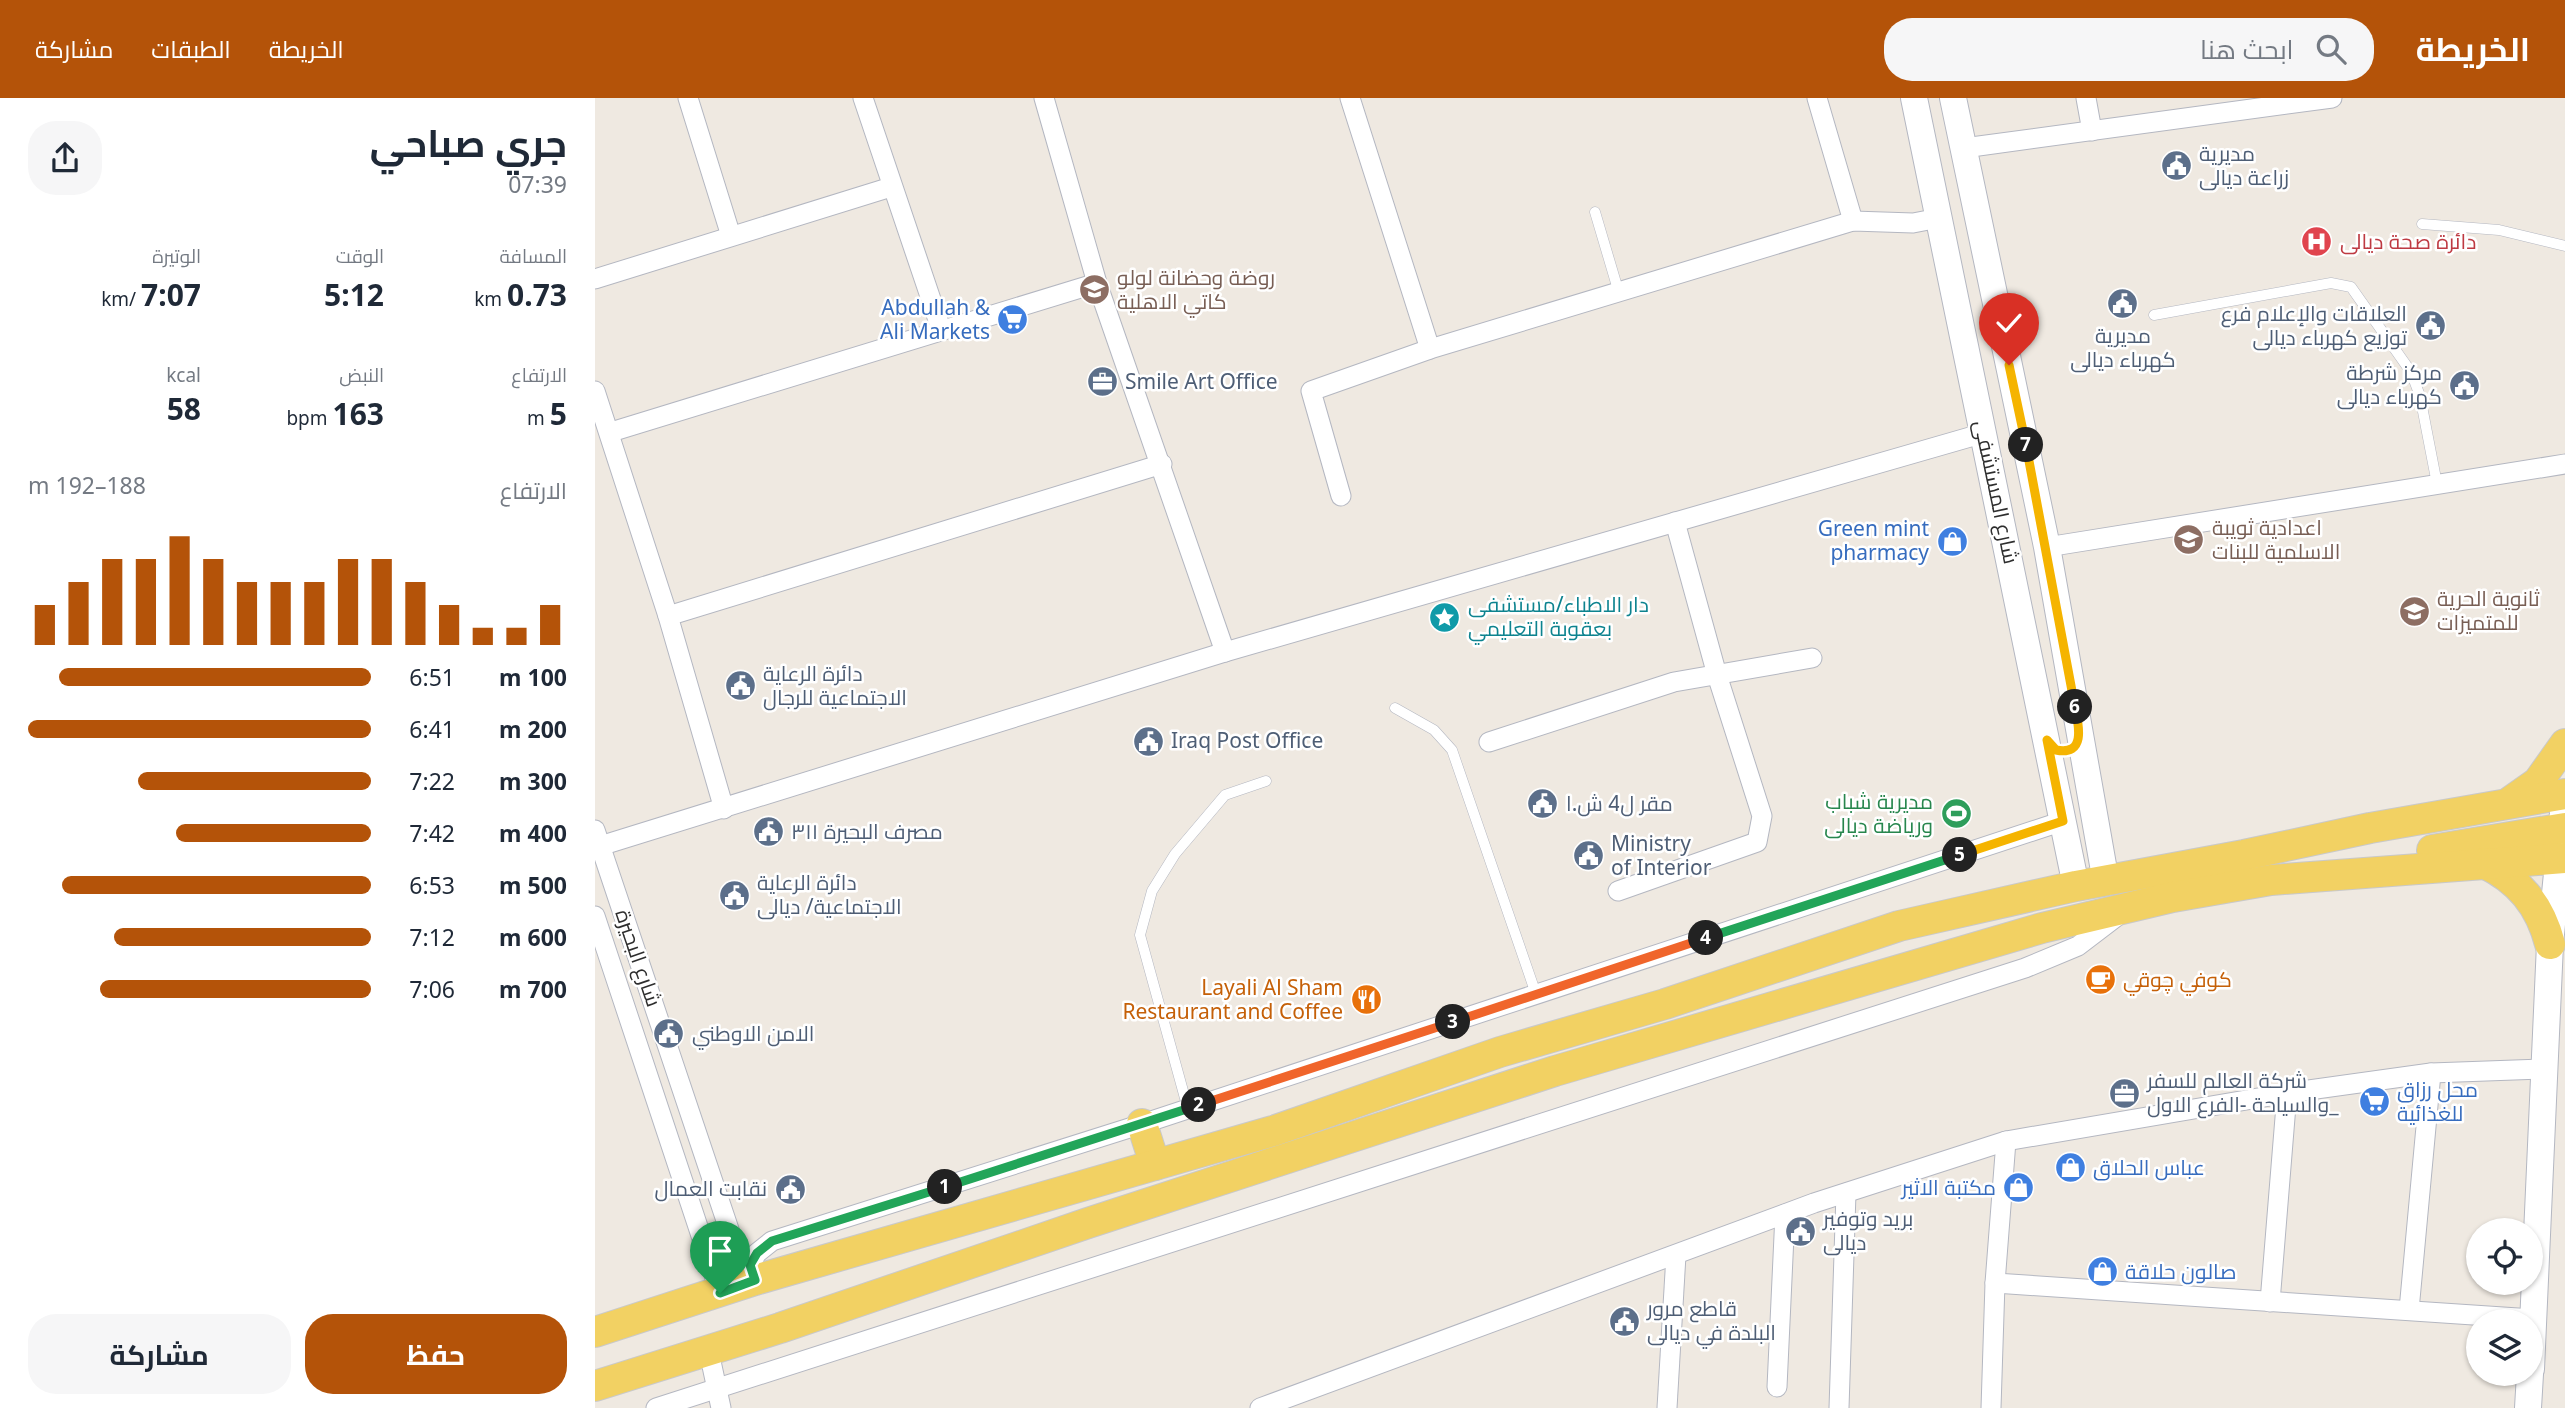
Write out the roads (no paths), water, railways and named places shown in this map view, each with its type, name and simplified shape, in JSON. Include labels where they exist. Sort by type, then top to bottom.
[{"type":"main road","points":[[2506,803],[2538,782],[2565,744]]},
{"type":"main road","points":[[595,1332],[740,1286],[1273,1131],[1500,1052],[1665,1004],[1899,926],[2076,886],[2565,794]]},
{"type":"main road","points":[[595,1386],[709,1352],[1075,1227],[1556,1071],[2042,928],[2130,907],[2271,880],[2484,863],[2564,845]]},
{"type":"main road","points":[[2394,869],[2417,855],[2442,847],[2564,845]]},
{"type":"main road","points":[[2484,863],[2500,871],[2528,894],[2538,909],[2550,944]]},
{"type":"main road","points":[[1142,1124],[1155,1165]]},
{"type":"street","points":[[688,98],[731,236]]},
{"type":"street","points":[[863,98],[941,330]]},
{"type":"street","points":[[1044,98],[1097,283],[1162,464],[1224,652]]},
{"type":"street","points":[[1350,98],[1430,349]]},
{"type":"street","points":[[1817,98],[1853,221]]},
{"type":"street","name":"شارع المستشفى","points":[[1914,98],[2076,886]]},
{"type":"street","name":"شارع المستشفى","points":[[1953,98],[2047,547],[2106,882]]},
{"type":"street","points":[[2086,98],[2092,131]]},
{"type":"street","points":[[1964,148],[2092,131],[2271,102],[2332,98]]},
{"type":"street","points":[[1933,189],[1971,182]]},
{"type":"street","points":[[595,279],[891,187]]},
{"type":"street","points":[[1341,496],[1311,391],[1430,349],[1853,221],[1913,223],[1939,218]]},
{"type":"street","points":[[611,432],[1097,283]]},
{"type":"street","points":[[595,391],[611,432],[725,809]]},
{"type":"street","points":[[598,838],[725,809],[1224,652],[1984,433]]},
{"type":"street","points":[[667,616],[1162,464]]},
{"type":"street","points":[[2047,547],[2565,464]]},
{"type":"street","points":[[1618,891],[1757,842],[1762,816],[1717,675],[1675,522]]},
{"type":"street","points":[[1489,743],[1674,682],[1812,658]]},
{"type":"street","points":[[2047,740],[2056,750],[2063,752],[2075,747],[2080,734]]},
{"type":"street","points":[[2533,1309],[2550,944],[2564,845],[2565,794]]},
{"type":"street","points":[[740,1286],[757,1253],[772,1241],[1142,1124],[2063,821]]},
{"type":"street","name":"شارع البحيرة","points":[[598,838],[740,1286]]},
{"type":"street","points":[[656,1408],[2025,968],[2078,947],[2130,907]]},
{"type":"street","name":"شارع البحيرة","points":[[595,916],[740,1286]]},
{"type":"street","points":[[1260,1408],[1310,1399],[1785,1214],[2006,1141],[2287,1093],[2431,1073],[2544,1069]]},
{"type":"street","points":[[2409,1310],[2431,1073]]},
{"type":"street","points":[[2270,1302],[2287,1093]]},
{"type":"street","points":[[1991,1408],[1995,1283],[2006,1141]]},
{"type":"street","points":[[1839,1408],[1846,1192]]},
{"type":"street","points":[[1777,1387],[1785,1214]]},
{"type":"street","points":[[1667,1408],[1676,1255]]},
{"type":"street","points":[[1995,1283],[2466,1314]]},
{"type":"street","points":[[709,1352],[721,1408]]},
{"type":"street","points":[[2528,1408],[2529,1386]]},
{"type":"lane","points":[[1595,212],[1619,293]]},
{"type":"lane","points":[[2422,224],[2499,230],[2565,246]]},
{"type":"lane","points":[[2154,315],[2331,283],[2351,286],[2411,372],[2420,396],[2437,484]]},
{"type":"lane","points":[[1395,708],[1434,730],[1452,750],[1536,995]]},
{"type":"lane","points":[[1188,1109],[1140,935],[1152,891],[1175,853],[1225,795],[1266,781]]},
{"type":"place","name":"مديرية زراعة ديالى","points":[[2176,166]]},
{"type":"place","name":"دائرة صحة ديالى","points":[[2317,242]]},
{"type":"place","name":"روضة وحضانة لولو كاتي الاهلية","points":[[1094,290]]},
{"type":"place","name":"مديرية كهرباء ديالى","points":[[2123,304]]},
{"type":"place","name":"Abdullah & Ali Markets","points":[[1013,320]]},
{"type":"place","name":"العلاقات والإعلام فرع توزيع كهرباء ديالى","points":[[2430,326]]},
{"type":"place","name":"Smile Art Office","points":[[1102,382]]},
{"type":"place","name":"مركز شرطة كهرباء ديالى","points":[[2465,385]]},
{"type":"place","name":"اعدادية ثويبة الاسلمية للبنات","points":[[2189,540]]},
{"type":"place","name":"Green mint pharmacy","points":[[1952,541]]},
{"type":"place","name":"ثانوية الحرية للمتميزات","points":[[2414,611]]},
{"type":"place","name":"دار الاطباء/مستشفى بعقوبة التعليمي","points":[[1445,617]]},
{"type":"place","name":"دائرة الرعاية الاجتماعية للرجال","points":[[740,686]]},
{"type":"place","name":"Iraq Post Office","points":[[1148,741]]},
{"type":"place","name":"مقر ل4 ش.ا","points":[[1543,804]]},
{"type":"place","name":"مديرية شباب ورياضة ديالى","points":[[1956,814]]},
{"type":"place","name":"مصرف البحيرة ٣١١","points":[[768,832]]},
{"type":"place","name":"Ministry of Interior","points":[[1588,856]]},
{"type":"place","name":"دائرة الرعاية الاجتماعية/ ديالى","points":[[734,895]]},
{"type":"place","name":"كوفي چوقي","points":[[2100,980]]},
{"type":"place","name":"Layali Al Sham Restaurant and Coffee","points":[[1366,1000]]},
{"type":"place","name":"الامن الاوطني","points":[[669,1034]]},
{"type":"place","name":"شركة العالم للسفر والسياحة -الفرع الاول_","points":[[2124,1093]]},
{"type":"place","name":"محل رزاق للغذائية","points":[[2374,1102]]},
{"type":"place","name":"عباس الحلاق","points":[[2070,1168]]},
{"type":"place","name":"مكتبة الاثير","points":[[2019,1188]]},
{"type":"place","name":"نقابت العمال","points":[[790,1189]]},
{"type":"place","name":"بريد وتوفير ديالى","points":[[1800,1231]]},
{"type":"place","name":"صالون حلاقة","points":[[2102,1272]]},
{"type":"place","name":"قاطع مرور البلدة في ديالى","points":[[1624,1321]]}]
